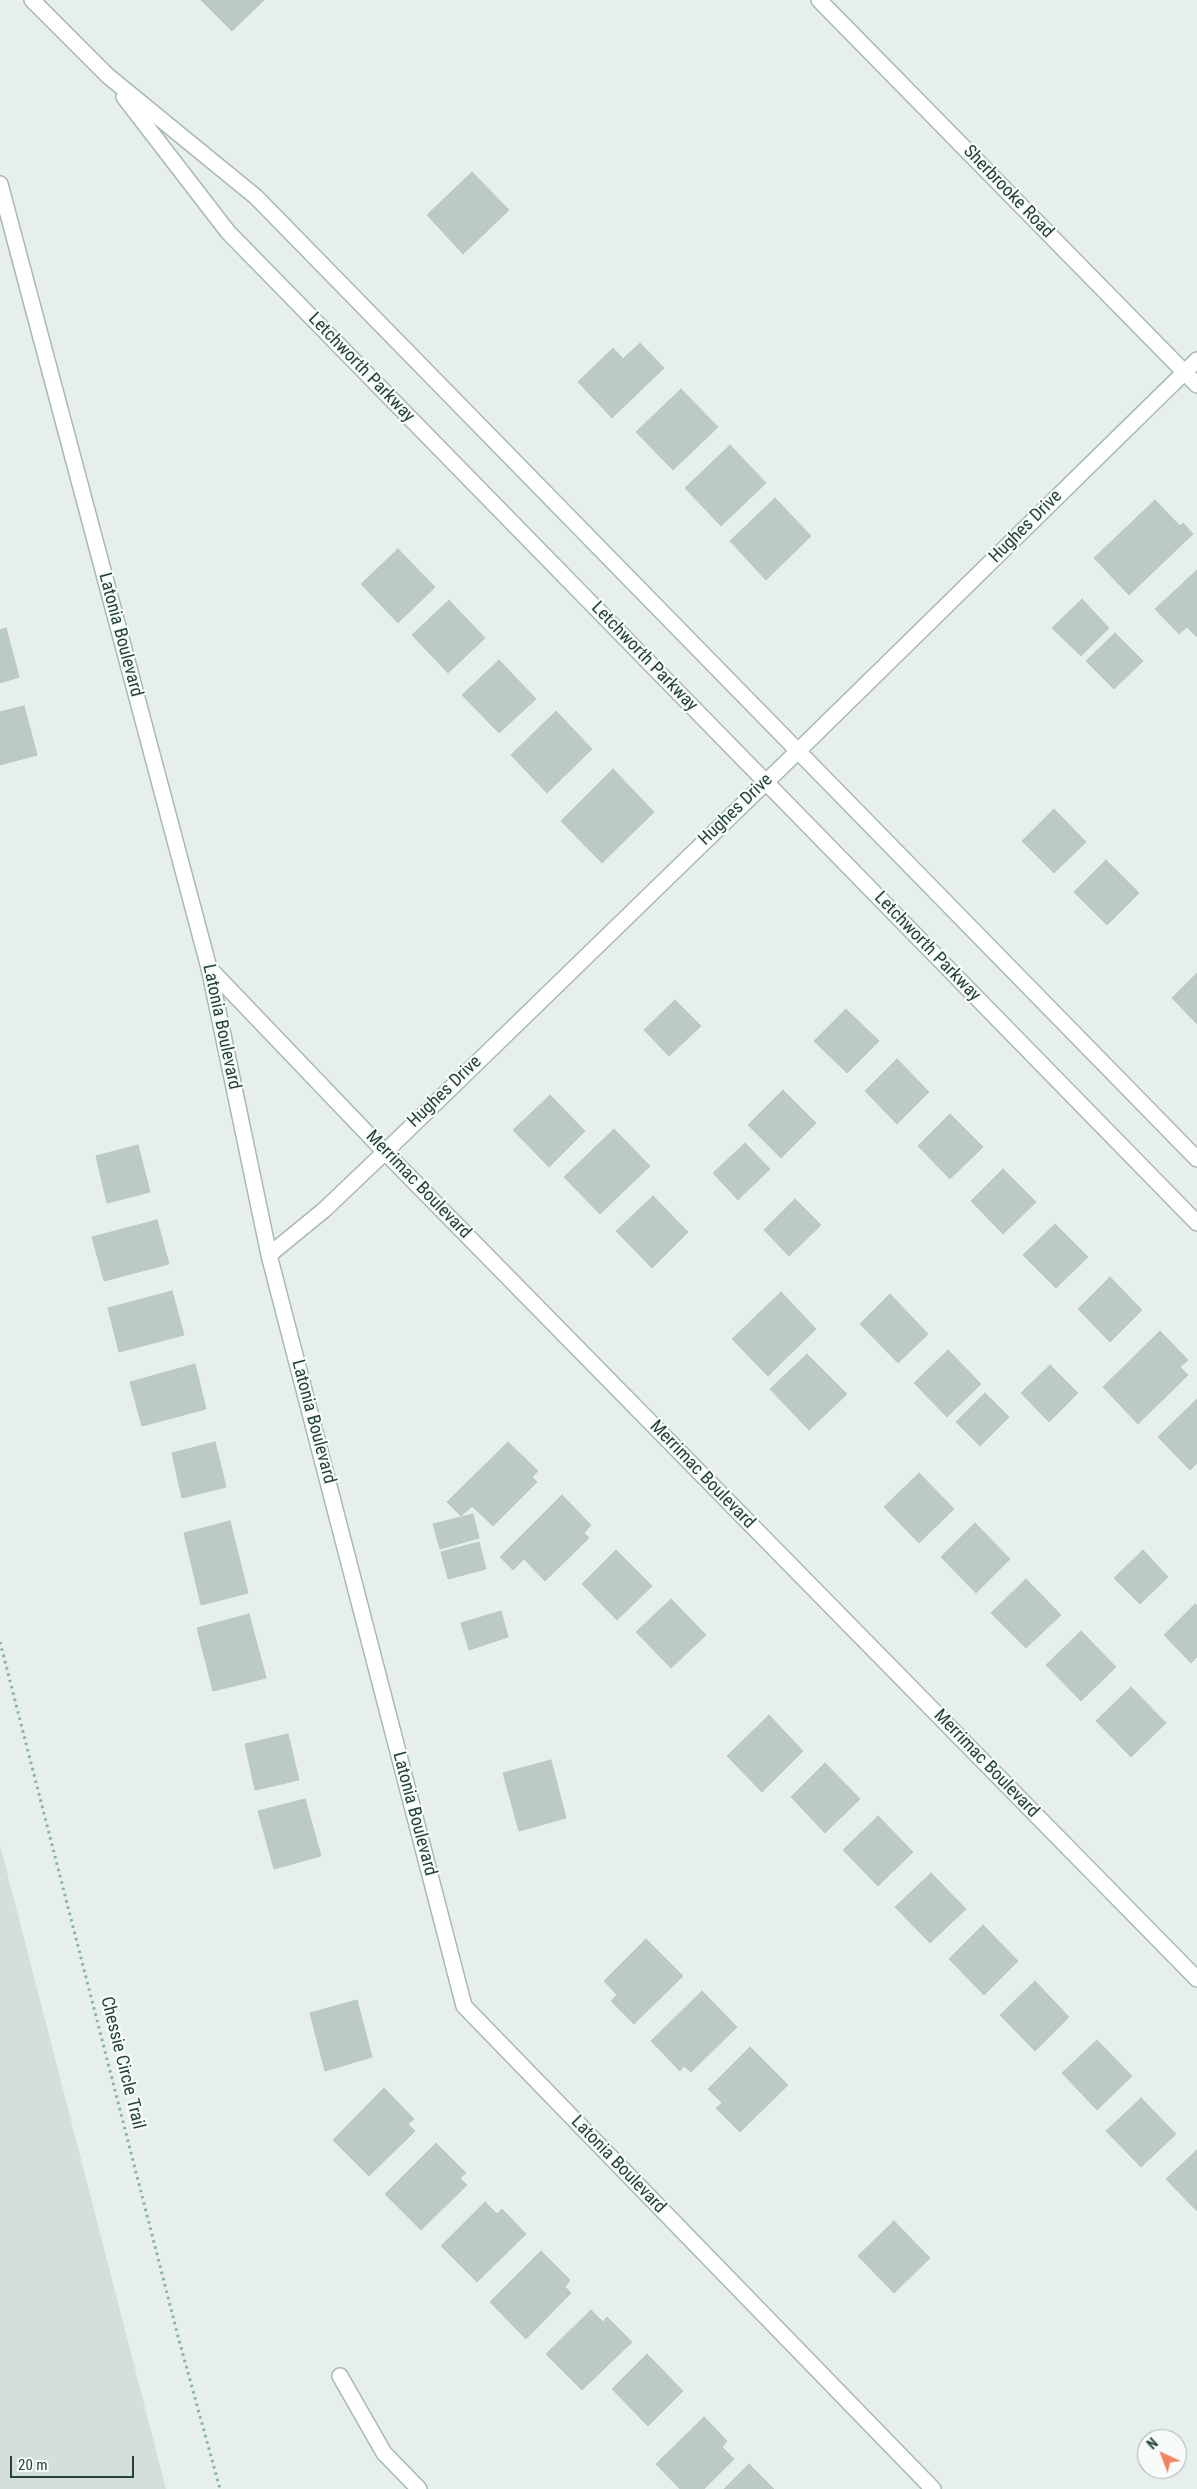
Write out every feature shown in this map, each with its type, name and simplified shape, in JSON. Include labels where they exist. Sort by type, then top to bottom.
[{"type":"street","name":"Letchworth Parkway","points":[[32,0],[108,76],[256,197],[1197,1159]]},
{"type":"street","name":"Sherbrooke Road","points":[[820,0],[1197,385]]},
{"type":"street","name":"Letchworth Parkway","points":[[108,76],[228,232],[1197,1223]]},
{"type":"street","name":"Latonia Boulevard","points":[[0,184],[209,968],[270,1254],[464,2006],[933,2489]]},
{"type":"street","name":"Hughes Drive","points":[[270,1254],[324,1210],[385,1152],[1197,360]]},
{"type":"street","name":"Merrimac Boulevard","points":[[209,968],[385,1152],[1197,1979]]},
{"type":"street","points":[[340,2376],[384,2454],[419,2489]]},
{"type":"path","name":"Chessie Circle Trail","points":[[0,1642],[176,2331],[220,2489]]},
{"type":"shaded area","points":[[0,1845],[166,2489],[0,2489]]},
{"type":"building","points":[[201,0],[264,0],[232,31]]},
{"type":"building","points":[[472,172],[509,210],[463,254],[427,215]]},
{"type":"building","points":[[640,343],[664,368],[612,418],[578,382],[613,348],[623,359]]},
{"type":"building","points":[[681,389],[718,427],[673,470],[636,432]]},
{"type":"building","points":[[730,445],[766,483],[721,526],[685,488]]},
{"type":"building","points":[[775,498],[811,536],[766,580],[730,541]]},
{"type":"building","points":[[1155,500],[1180,526],[1183,523],[1193,534],[1129,595],[1094,558]]},
{"type":"building","points":[[398,549],[435,587],[398,623],[361,584]]},
{"type":"building","points":[[1197,570],[1197,637],[1187,627],[1179,634],[1155,609]]},
{"type":"building","points":[[1082,599],[1109,628],[1081,656],[1052,628]]},
{"type":"building","points":[[449,600],[485,638],[448,673],[412,635]]},
{"type":"building","points":[[6,628],[19,677],[0,683],[0,630]]},
{"type":"building","points":[[1115,633],[1143,661],[1114,689],[1086,661]]},
{"type":"building","points":[[499,660],[536,699],[499,733],[462,695]]},
{"type":"building","points":[[24,706],[37,755],[0,765],[0,712]]},
{"type":"building","points":[[556,711],[592,749],[547,793],[511,755]]},
{"type":"building","points":[[613,769],[654,812],[602,863],[561,821]]},
{"type":"building","points":[[1054,809],[1086,842],[1054,873],[1022,841]]},
{"type":"building","points":[[1106,860],[1139,893],[1107,925],[1074,892]]},
{"type":"building","points":[[1197,973],[1197,1024],[1172,998]]},
{"type":"building","points":[[675,1000],[701,1026],[669,1056],[644,1030]]},
{"type":"building","points":[[846,1009],[879,1041],[847,1073],[814,1041]]},
{"type":"building","points":[[897,1059],[929,1092],[897,1124],[865,1091]]},
{"type":"building","points":[[783,1090],[816,1123],[781,1158],[748,1125]]},
{"type":"building","points":[[550,1095],[585,1131],[549,1167],[513,1130]]},
{"type":"building","points":[[950,1114],[983,1147],[950,1179],[918,1146]]},
{"type":"building","points":[[614,1129],[650,1166],[600,1214],[564,1177]]},
{"type":"building","points":[[745,1143],[770,1169],[738,1200],[713,1173]]},
{"type":"building","points":[[138,1145],[150,1192],[107,1203],[96,1156]]},
{"type":"building","points":[[1003,1169],[1036,1202],[1003,1234],[971,1201]]},
{"type":"building","points":[[653,1196],[688,1232],[652,1268],[616,1231]]},
{"type":"building","points":[[795,1199],[821,1225],[789,1256],[764,1230]]},
{"type":"building","points":[[157,1220],[169,1264],[104,1281],[92,1237]]},
{"type":"building","points":[[1055,1224],[1088,1257],[1056,1288],[1023,1255]]},
{"type":"building","points":[[1110,1277],[1142,1310],[1110,1342],[1078,1309]]},
{"type":"building","points":[[172,1291],[184,1335],[119,1352],[108,1308]]},
{"type":"building","points":[[781,1292],[816,1329],[768,1376],[732,1339]]},
{"type":"building","points":[[890,1294],[928,1334],[898,1363],[860,1324]]},
{"type":"building","points":[[1160,1331],[1188,1360],[1180,1367],[1188,1375],[1138,1424],[1103,1387]]},
{"type":"building","points":[[948,1350],[981,1384],[947,1417],[914,1383]]},
{"type":"building","points":[[807,1354],[847,1394],[809,1430],[770,1389]]},
{"type":"building","points":[[195,1364],[206,1409],[142,1426],[130,1382]]},
{"type":"building","points":[[1050,1365],[1078,1393],[1049,1422],[1021,1393]]},
{"type":"building","points":[[985,1393],[1009,1417],[980,1446],[956,1422]]},
{"type":"building","points":[[1197,1399],[1197,1463],[1190,1470],[1158,1437]]},
{"type":"building","points":[[215,1442],[226,1487],[182,1498],[172,1453]]},
{"type":"building","points":[[508,1442],[538,1471],[532,1477],[537,1482],[493,1526],[472,1506],[461,1516],[447,1502]]},
{"type":"building","points":[[919,1473],[954,1509],[919,1543],[884,1507]]},
{"type":"building","points":[[562,1495],[591,1525],[584,1533],[589,1538],[545,1581],[524,1559],[513,1570],[500,1557]]},
{"type":"building","points":[[473,1514],[479,1538],[440,1549],[433,1524]]},
{"type":"building","points":[[230,1521],[248,1593],[201,1605],[184,1533]]},
{"type":"building","points":[[975,1523],[1010,1559],[976,1593],[941,1557]]},
{"type":"building","points":[[479,1542],[486,1569],[448,1579],[441,1552]]},
{"type":"building","points":[[616,1550],[652,1586],[617,1620],[582,1584]]},
{"type":"building","points":[[1143,1550],[1168,1577],[1140,1604],[1114,1578]]},
{"type":"building","points":[[1026,1579],[1061,1615],[1026,1648],[991,1613]]},
{"type":"building","points":[[671,1599],[706,1635],[671,1668],[636,1632]]},
{"type":"building","points":[[1195,1604],[1197,1606],[1197,1657],[1191,1663],[1164,1635]]},
{"type":"building","points":[[501,1611],[508,1637],[469,1650],[461,1623]]},
{"type":"building","points":[[249,1614],[266,1678],[213,1691],[197,1628]]},
{"type":"building","points":[[1081,1631],[1116,1667],[1081,1701],[1046,1665]]},
{"type":"building","points":[[1131,1687],[1166,1723],[1131,1757],[1096,1721]]},
{"type":"building","points":[[769,1715],[803,1751],[762,1792],[727,1756]]},
{"type":"building","points":[[288,1734],[299,1780],[255,1790],[245,1744]]},
{"type":"building","points":[[551,1760],[566,1818],[519,1831],[503,1773]]},
{"type":"building","points":[[825,1763],[860,1799],[825,1833],[791,1797]]},
{"type":"building","points":[[305,1799],[321,1856],[274,1869],[258,1811]]},
{"type":"building","points":[[878,1816],[913,1852],[878,1886],[843,1850]]},
{"type":"building","points":[[931,1873],[966,1909],[930,1943],[895,1907]]},
{"type":"building","points":[[983,1925],[1018,1961],[984,1995],[949,1959]]},
{"type":"building","points":[[646,1939],[683,1976],[634,2024],[611,2001],[617,1995],[604,1981]]},
{"type":"building","points":[[1035,1981],[1069,2017],[1035,2051],[1000,2015]]},
{"type":"building","points":[[702,1991],[737,2027],[691,2072],[684,2066],[680,2071],[651,2041]]},
{"type":"building","points":[[357,2000],[372,2057],[325,2071],[310,2013]]},
{"type":"building","points":[[1097,2040],[1132,2076],[1097,2110],[1062,2073]]},
{"type":"building","points":[[750,2047],[788,2085],[740,2132],[716,2108],[722,2103],[708,2089]]},
{"type":"building","points":[[384,2088],[414,2119],[408,2124],[415,2131],[369,2176],[333,2140]]},
{"type":"building","points":[[1141,2098],[1176,2134],[1141,2167],[1106,2131]]},
{"type":"building","points":[[436,2143],[466,2173],[460,2178],[467,2185],[421,2230],[385,2194]]},
{"type":"building","points":[[1197,2150],[1197,2211],[1166,2179]]},
{"type":"building","points":[[485,2202],[497,2214],[502,2209],[526,2234],[477,2282],[441,2246]]},
{"type":"building","points":[[894,2221],[930,2258],[894,2293],[858,2256]]},
{"type":"building","points":[[541,2251],[570,2280],[565,2287],[571,2293],[526,2339],[490,2302]]},
{"type":"building","points":[[591,2310],[603,2322],[607,2317],[632,2342],[582,2390],[546,2354]]},
{"type":"building","points":[[647,2354],[683,2391],[648,2426],[612,2389]]},
{"type":"building","points":[[704,2417],[727,2441],[722,2447],[734,2459],[704,2489],[680,2489],[656,2464]]},
{"type":"building","points":[[749,2464],[774,2489],[724,2489]]}]
